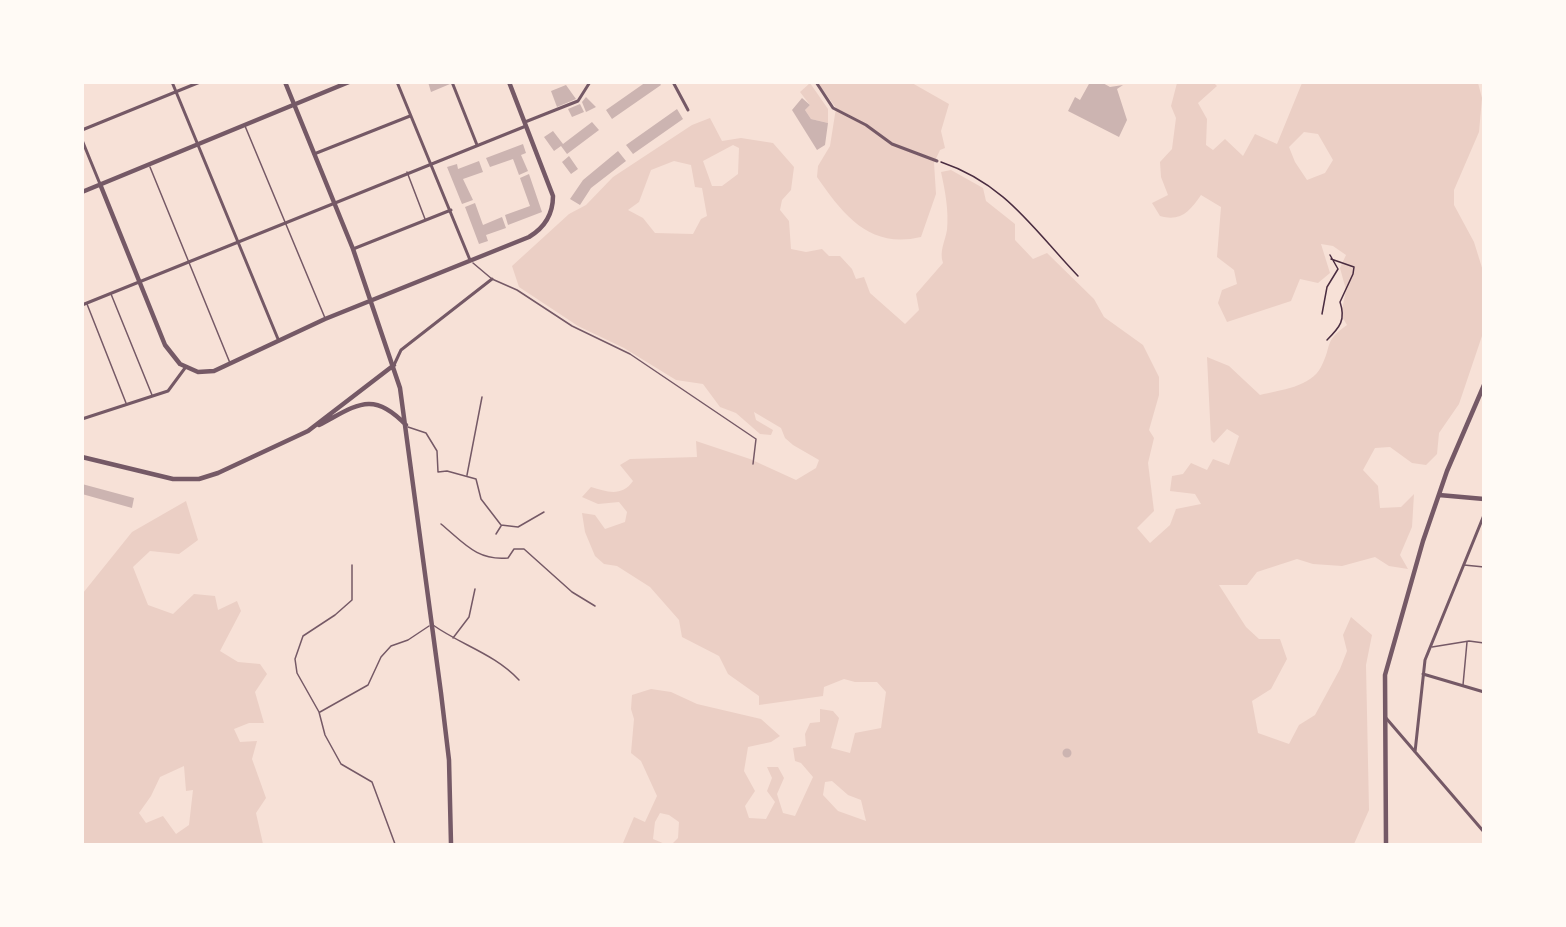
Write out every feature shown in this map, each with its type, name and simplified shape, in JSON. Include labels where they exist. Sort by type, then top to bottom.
[{"type":"street","points":[[172,82],[278,339]]},
{"type":"street","points":[[82,130],[200,82]]},
{"type":"street","points":[[285,82],[353,249],[394,365],[407,427],[449,760],[450,844]]},
{"type":"street","points":[[82,192],[349,82]]},
{"type":"street","points":[[397,82],[470,260]]},
{"type":"street","points":[[452,82],[477,145]]},
{"type":"street","points":[[82,140],[165,345],[185,368],[204,373],[230,364],[278,339],[325,319],[529,237],[545,224],[551,212],[553,196],[509,82]]},
{"type":"street","points":[[82,305],[526,124],[578,100],[590,82]]},
{"type":"street","points":[[673,82],[688,110]]},
{"type":"street","points":[[816,82],[832,108],[866,124],[892,144],[937,161]]},
{"type":"street","points":[[314,154],[410,116]]},
{"type":"street","points":[[353,249],[451,210]]},
{"type":"street","points":[[308,431],[394,365],[401,350],[492,279]]},
{"type":"street","points":[[82,419],[170,389],[185,368]]},
{"type":"street","points":[[1386,844],[1385,675],[1423,541],[1439,495],[1484,385]]},
{"type":"street","points":[[82,457],[173,479],[198,479],[308,431],[353,408],[370,404],[388,407],[407,427]]},
{"type":"street","points":[[1439,495],[1484,499]]},
{"type":"street","points":[[1415,752],[1429,647],[1484,515]]},
{"type":"street","points":[[1424,674],[1484,692]]},
{"type":"street","points":[[1385,717],[1484,832]]},
{"type":"lane","points":[[514,82],[533,82]]},
{"type":"lane","points":[[245,125],[325,319]]},
{"type":"lane","points":[[149,164],[230,364]]},
{"type":"lane","points":[[407,172],[426,220]]},
{"type":"lane","points":[[470,260],[492,279],[517,290],[572,326],[630,354],[756,439],[753,464]]},
{"type":"lane","points":[[111,294],[152,395]]},
{"type":"lane","points":[[87,303],[126,404]]},
{"type":"lane","points":[[467,475],[482,397]]},
{"type":"lane","points":[[407,427],[426,433],[437,451],[438,472],[467,475],[477,479],[481,499],[501,525],[518,527],[544,512]]},
{"type":"lane","points":[[441,524],[464,544],[488,559],[508,558],[514,549],[524,549],[572,592],[595,606]]},
{"type":"lane","points":[[496,534],[501,525]]},
{"type":"lane","points":[[352,565],[352,600],[335,615],[303,636],[296,651],[297,673],[319,712],[325,735],[341,764],[372,782],[395,844]]},
{"type":"lane","points":[[1463,565],[1484,567]]},
{"type":"lane","points":[[453,639],[469,617],[475,589]]},
{"type":"lane","points":[[319,712],[368,685],[381,657],[391,646],[408,640],[432,624],[453,639],[491,658],[519,680]]},
{"type":"lane","points":[[1463,686],[1467,641]]},
{"type":"lane","points":[[1429,647],[1437,649],[1467,641],[1484,643]]},
{"type":"path","points":[[937,161],[960,169],[991,185],[1025,216],[1078,276]]},
{"type":"path","points":[[1322,314],[1327,287],[1338,269],[1330,255]]},
{"type":"path","points":[[1327,340],[1340,328],[1344,317],[1340,302],[1354,267],[1331,259]]},
{"type":"shaded area","points":[[810,83],[828,109],[828,123],[811,119],[805,110],[810,105],[800,92]]},
{"type":"shaded area","points":[[818,83],[912,83],[949,104],[941,131],[945,148],[940,150],[934,163],[936,194],[921,237],[887,238],[873,234],[860,226],[837,205],[817,177],[818,166],[830,146],[836,108]]},
{"type":"shaded area","points":[[1177,83],[1214,83],[1217,86],[1198,103],[1207,119],[1206,145],[1213,150],[1225,139],[1243,156],[1255,134],[1277,144],[1302,83],[1478,83],[1482,98],[1479,132],[1454,190],[1454,205],[1474,242],[1483,271],[1483,333],[1459,404],[1439,433],[1437,454],[1426,465],[1412,463],[1390,447],[1375,448],[1363,470],[1378,486],[1380,508],[1401,507],[1414,494],[1412,527],[1400,555],[1408,569],[1389,566],[1375,557],[1342,566],[1313,564],[1297,559],[1257,572],[1247,585],[1219,585],[1246,627],[1259,639],[1280,639],[1287,659],[1271,689],[1252,701],[1258,733],[1289,744],[1299,725],[1315,715],[1340,669],[1347,651],[1343,635],[1351,617],[1372,635],[1366,665],[1369,810],[1354,844],[672,844],[678,838],[679,822],[669,815],[660,813],[655,822],[653,839],[665,844],[623,843],[634,817],[645,822],[657,796],[641,761],[631,753],[634,719],[631,709],[632,695],[651,689],[671,692],[697,704],[761,719],[780,736],[771,742],[748,747],[744,771],[755,791],[745,806],[749,818],[766,819],[775,802],[767,791],[772,778],[767,767],[778,767],[784,778],[777,794],[783,813],[795,816],[813,777],[801,763],[795,761],[793,748],[806,746],[805,734],[810,723],[820,722],[820,709],[833,711],[839,718],[831,748],[850,753],[855,733],[881,728],[886,692],[877,682],[855,682],[844,679],[824,687],[823,696],[759,705],[759,696],[728,674],[719,656],[682,637],[679,620],[650,587],[617,566],[604,564],[595,556],[585,532],[582,513],[595,515],[605,529],[625,522],[627,512],[619,502],[598,504],[582,497],[591,487],[614,492],[629,486],[633,481],[620,465],[630,459],[697,457],[696,441],[750,459],[796,480],[816,468],[819,460],[793,445],[785,438],[781,428],[754,412],[756,420],[773,430],[771,435],[760,434],[736,413],[720,407],[703,384],[676,380],[624,348],[578,326],[519,287],[512,266],[569,214],[586,205],[613,177],[692,125],[710,118],[722,141],[741,138],[773,143],[794,167],[791,190],[782,200],[780,210],[789,221],[791,249],[806,252],[822,249],[829,256],[840,256],[852,269],[856,279],[864,277],[870,293],[905,324],[919,310],[916,294],[943,263],[942,250],[947,230],[947,215],[941,172],[951,170],[983,188],[986,201],[1015,224],[1015,240],[1033,259],[1047,253],[1094,299],[1104,317],[1143,345],[1159,377],[1159,395],[1149,430],[1154,438],[1148,463],[1154,511],[1137,528],[1150,543],[1170,525],[1176,509],[1201,504],[1195,494],[1170,491],[1172,476],[1183,474],[1191,463],[1207,470],[1213,459],[1229,465],[1239,436],[1227,429],[1214,443],[1211,440],[1207,357],[1229,366],[1260,395],[1294,387],[1310,379],[1321,367],[1331,340],[1347,325],[1341,315],[1346,290],[1340,268],[1346,255],[1333,246],[1321,244],[1330,273],[1318,283],[1300,279],[1291,301],[1227,322],[1218,303],[1222,290],[1237,284],[1234,270],[1217,257],[1221,207],[1201,195],[1184,214],[1174,218],[1160,216],[1152,203],[1168,195],[1161,177],[1160,162],[1172,149],[1176,118],[1171,106]],"holes":[[[1304,132],[1318,134],[1333,160],[1325,173],[1307,180],[1295,162],[1289,147]],[[733,145],[739,148],[738,174],[722,186],[712,186],[703,161]],[[674,161],[691,165],[695,187],[702,188],[707,216],[701,219],[693,234],[655,233],[643,218],[628,210],[639,202],[651,170]],[[832,781],[848,795],[861,800],[866,821],[838,811],[823,795],[825,782]]]},
{"type":"shaded area","points":[[186,501],[198,540],[179,554],[150,551],[133,567],[148,605],[173,614],[194,594],[215,596],[218,610],[237,601],[241,611],[220,651],[238,662],[260,664],[267,674],[255,692],[264,723],[249,723],[234,729],[240,742],[257,741],[252,759],[266,798],[256,813],[263,844],[83,844],[83,593],[132,532]],"holes":[[[184,766],[186,791],[193,790],[189,825],[176,834],[163,816],[146,823],[139,813],[160,777]]]},
{"type":"building","points":[[428,82],[449,82],[450,84],[431,92]]},
{"type":"building","points":[[646,82],[659,82],[661,85],[612,119],[606,110]]},
{"type":"building","points":[[1090,82],[1101,82],[1110,87],[1123,85],[1117,89],[1127,120],[1119,137],[1068,111],[1075,97],[1080,100]]},
{"type":"building","points":[[566,85],[576,99],[557,107],[551,91]]},
{"type":"building","points":[[586,97],[596,107],[586,112],[582,102]]},
{"type":"building","points":[[802,98],[810,105],[805,110],[811,119],[828,123],[825,145],[817,150],[792,110]]},
{"type":"building","points":[[580,104],[584,112],[572,117],[568,109]]},
{"type":"building","points":[[677,109],[683,119],[633,154],[626,145]]},
{"type":"building","points":[[592,122],[599,130],[567,154],[561,146],[554,151],[544,137],[553,131],[563,144]]},
{"type":"building","points":[[523,144],[526,153],[521,155],[528,171],[519,175],[513,159],[490,167],[486,158]]},
{"type":"building","points":[[618,151],[626,161],[591,188],[580,205],[570,199],[583,180]]},
{"type":"building","points":[[569,156],[578,169],[571,174],[562,162]]},
{"type":"building","points":[[479,161],[483,172],[463,179],[473,200],[462,204],[447,167],[457,164],[458,169]]},
{"type":"building","points":[[529,174],[542,212],[508,225],[505,215],[530,206],[520,178]]},
{"type":"building","points":[[475,203],[483,225],[502,217],[506,228],[486,235],[488,241],[479,244],[465,207]]},
{"type":"building","points":[[82,484],[134,498],[132,508],[82,494]]},
{"type":"building","points":[[1067,748],[1072,753],[1067,758],[1062,753]]}]
